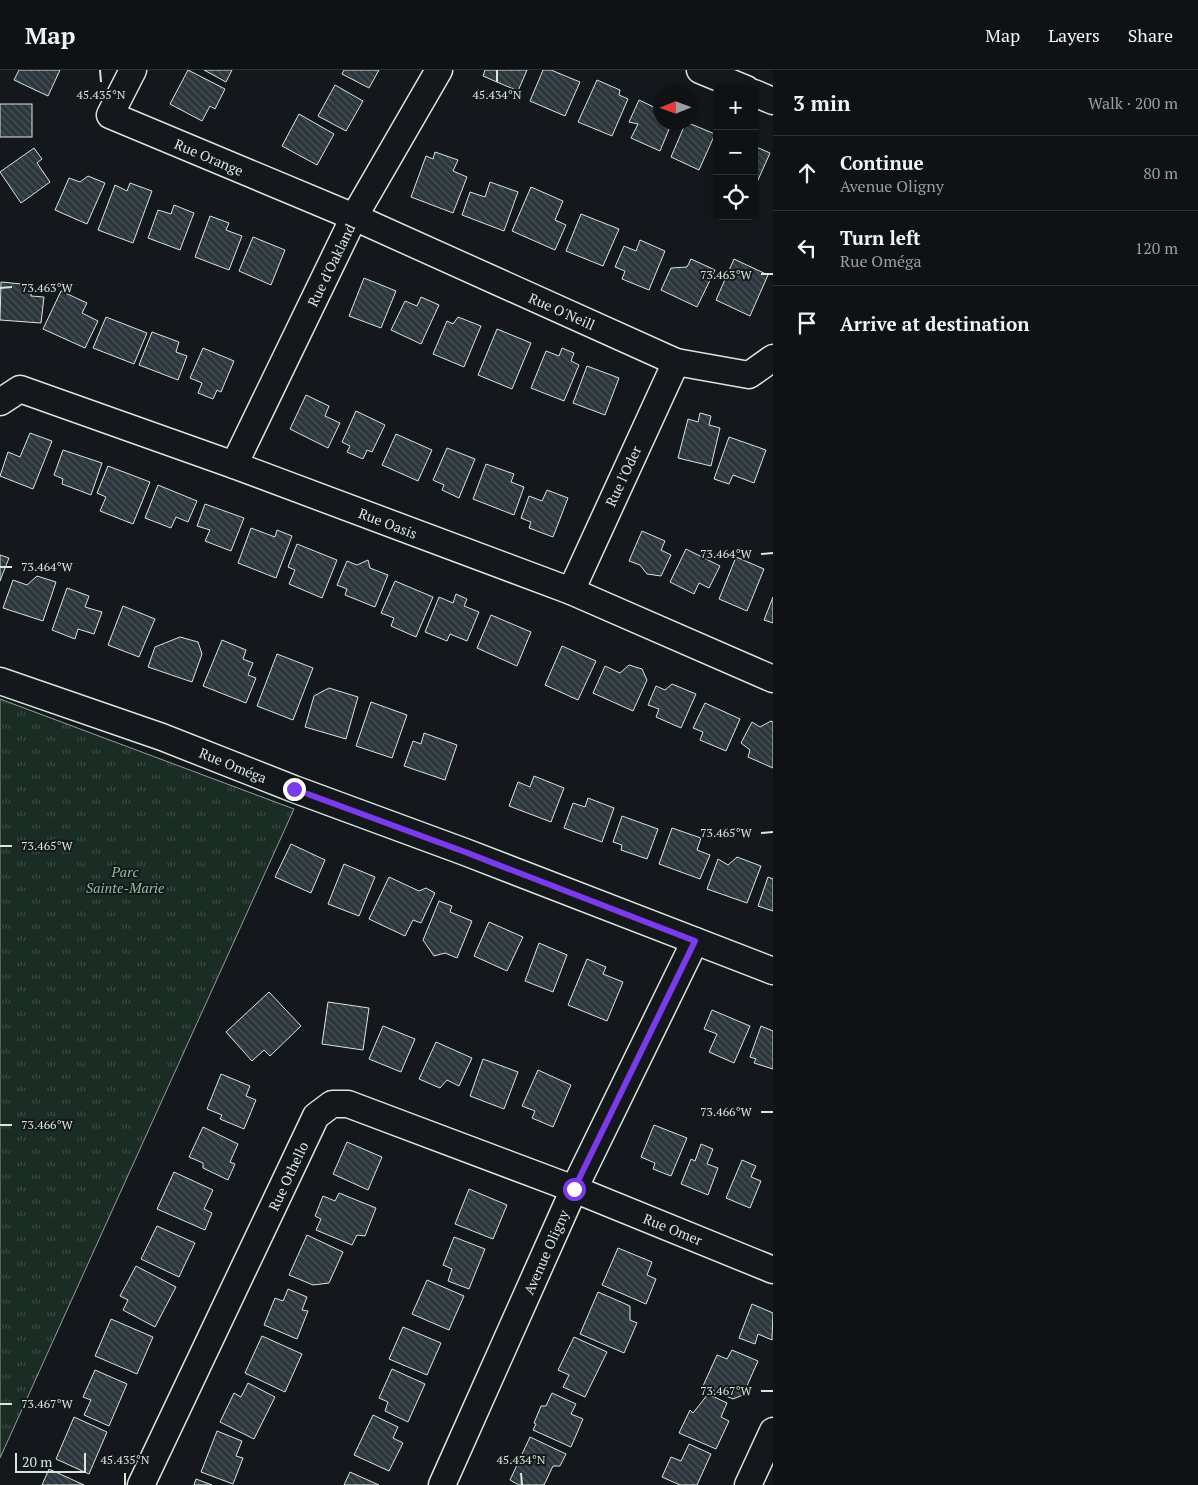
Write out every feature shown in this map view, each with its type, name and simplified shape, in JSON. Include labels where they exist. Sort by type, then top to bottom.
[{"type":"street","name":"Rue Orange","points":[[133,70],[110,116],[354,217]]},
{"type":"street","name":"Rue d'Oakland","points":[[234,465],[354,217],[439,70]]},
{"type":"street","points":[[700,70],[744,84],[773,102]]},
{"type":"street","name":"Rue O'Neill","points":[[354,217],[676,362],[749,375],[773,358]]},
{"type":"street","name":"Rue l'Oder","points":[[570,591],[676,362]]},
{"type":"street","name":"Rue Oasis","points":[[0,402],[20,390],[234,465],[570,591],[773,679]]},
{"type":"street","name":"Rue Oméga","points":[[0,681],[162,737],[773,971]]},
{"type":"street","name":"Avenue Oligny","points":[[442,1485],[574,1189],[695,941]]},
{"type":"street","name":"Rue Othello","points":[[141,1485],[316,1116],[332,1104],[348,1104],[574,1189]]},
{"type":"street","name":"Rue Omer","points":[[574,1189],[773,1270]]},
{"type":"street","points":[[748,1485],[773,1431]]},
{"type":"green space","name":"Parc Sainte-Marie","points":[[0,699],[294,809],[0,1458]]},
{"type":"building","points":[[19,70],[60,70],[48,96],[14,80]]},
{"type":"building","points":[[188,70],[225,89],[215,109],[210,106],[202,121],[170,104]]},
{"type":"building","points":[[204,70],[232,70],[226,82]]},
{"type":"building","points":[[344,70],[379,70],[369,88],[342,74]]},
{"type":"building","points":[[485,70],[527,70],[518,91],[483,76]]},
{"type":"building","points":[[543,70],[551,70],[580,82],[565,116],[530,101]]},
{"type":"building","points":[[597,80],[620,90],[619,95],[628,99],[612,136],[578,122]]},
{"type":"building","points":[[335,85],[363,101],[346,131],[318,116]]},
{"type":"building","points":[[639,100],[653,107],[653,130],[669,130],[660,151],[631,138],[638,124],[629,122]]},
{"type":"building","points":[[0,104],[32,104],[32,137],[0,137]]},
{"type":"building","points":[[299,114],[334,134],[317,165],[282,146]]},
{"type":"building","points":[[698,127],[713,133],[713,138],[699,170],[671,157],[683,130],[698,130]]},
{"type":"building","points":[[34,148],[42,159],[37,163],[50,182],[21,203],[0,172]]},
{"type":"building","points":[[758,148],[770,153],[758,180]]},
{"type":"building","points":[[435,152],[458,160],[453,171],[467,177],[453,213],[411,197],[426,156],[433,159]]},
{"type":"building","points":[[88,176],[105,183],[87,224],[55,210],[69,178],[80,182]]},
{"type":"building","points":[[490,182],[518,192],[504,231],[462,215],[470,192],[485,197]]},
{"type":"building","points":[[130,183],[152,191],[133,243],[98,230],[115,185],[127,191]]},
{"type":"building","points":[[531,187],[563,201],[555,220],[566,225],[555,250],[512,231]]},
{"type":"building","points":[[174,205],[194,213],[180,250],[148,238],[158,210],[171,214]]},
{"type":"building","points":[[581,214],[619,229],[603,266],[566,251]]},
{"type":"building","points":[[210,216],[229,223],[226,230],[242,236],[229,270],[195,257]]},
{"type":"building","points":[[253,237],[285,250],[271,285],[239,271]]},
{"type":"building","points":[[640,240],[665,251],[649,290],[622,279],[625,271],[615,267],[624,246],[636,251]]},
{"type":"building","points":[[691,259],[715,270],[697,307],[661,290],[671,268],[687,267]]},
{"type":"building","points":[[734,259],[768,275],[750,316],[716,300]]},
{"type":"building","points":[[364,278],[396,291],[381,328],[349,316]]},
{"type":"building","points":[[1,282],[32,285],[31,296],[44,297],[41,323],[0,320]]},
{"type":"building","points":[[61,291],[87,303],[82,313],[98,321],[85,348],[43,329]]},
{"type":"building","points":[[421,297],[439,305],[421,344],[391,330],[405,301],[417,306]]},
{"type":"building","points":[[106,317],[147,333],[134,364],[93,348]]},
{"type":"building","points":[[458,317],[481,326],[464,367],[433,354],[447,321],[453,324]]},
{"type":"building","points":[[497,329],[531,343],[512,389],[478,375]]},
{"type":"building","points":[[152,332],[179,342],[176,352],[187,356],[178,380],[139,365]]},
{"type":"building","points":[[203,348],[234,361],[221,392],[217,390],[213,399],[198,393],[202,383],[190,378]]},
{"type":"building","points":[[562,348],[574,353],[571,361],[579,365],[564,401],[531,388],[546,351],[559,356]]},
{"type":"building","points":[[587,366],[619,378],[605,415],[573,403]]},
{"type":"building","points":[[306,395],[329,406],[325,416],[340,423],[328,448],[290,429]]},
{"type":"building","points":[[356,411],[385,425],[372,452],[367,450],[363,459],[347,452],[350,446],[342,442]]},
{"type":"building","points":[[700,413],[711,416],[709,425],[720,428],[711,466],[678,458],[688,419],[698,422]]},
{"type":"building","points":[[30,433],[52,441],[33,489],[0,476],[8,452],[20,457]]},
{"type":"building","points":[[396,434],[432,450],[418,481],[382,465]]},
{"type":"building","points":[[729,437],[766,450],[754,483],[733,475],[729,484],[714,479]]},
{"type":"building","points":[[447,448],[475,459],[459,498],[442,490],[444,485],[433,480]]},
{"type":"building","points":[[63,450],[102,463],[91,495],[62,484],[63,479],[54,475]]},
{"type":"building","points":[[486,464],[514,474],[511,482],[524,487],[514,515],[473,499]]},
{"type":"building","points":[[108,466],[150,482],[133,524],[100,511],[106,497],[97,493]]},
{"type":"building","points":[[158,485],[197,501],[188,522],[176,517],[171,528],[145,518]]},
{"type":"building","points":[[547,490],[568,498],[553,537],[529,528],[531,522],[521,518],[529,496],[542,501]]},
{"type":"building","points":[[205,504],[244,518],[231,551],[205,541],[210,530],[197,526]]},
{"type":"building","points":[[251,528],[275,537],[277,530],[292,536],[276,578],[238,563]]},
{"type":"building","points":[[642,531],[665,541],[661,550],[671,555],[661,576],[647,574],[640,565],[629,561]]},
{"type":"building","points":[[297,544],[337,560],[322,598],[289,584],[295,570],[288,567]]},
{"type":"building","points":[[686,549],[720,566],[709,588],[699,583],[694,594],[670,582]]},
{"type":"building","points":[[0,555],[9,558],[0,581]]},
{"type":"building","points":[[736,557],[764,569],[747,611],[719,599]]},
{"type":"building","points":[[368,560],[370,568],[388,575],[375,607],[345,595],[347,589],[337,585],[347,561],[357,565]]},
{"type":"building","points":[[37,576],[56,582],[43,621],[3,608],[13,580],[27,585]]},
{"type":"building","points":[[395,581],[433,597],[416,637],[391,626],[394,618],[381,613]]},
{"type":"building","points":[[67,588],[89,596],[85,607],[102,612],[94,634],[78,629],[75,639],[52,630]]},
{"type":"building","points":[[456,594],[467,599],[464,606],[479,612],[467,641],[450,634],[447,641],[425,632],[439,597],[453,603]]},
{"type":"building","points":[[773,597],[773,623],[764,620]]},
{"type":"building","points":[[123,606],[155,619],[139,657],[108,645]]},
{"type":"building","points":[[491,615],[531,632],[517,666],[477,648]]},
{"type":"building","points":[[180,637],[198,642],[202,654],[192,682],[148,667],[155,647]]},
{"type":"building","points":[[222,640],[246,650],[243,659],[253,663],[248,675],[256,678],[246,703],[203,686]]},
{"type":"building","points":[[562,646],[596,661],[578,700],[545,685]]},
{"type":"building","points":[[277,654],[313,668],[293,720],[257,706]]},
{"type":"building","points":[[629,665],[642,669],[647,680],[633,711],[593,693],[605,666],[620,673]]},
{"type":"building","points":[[672,684],[696,694],[681,728],[656,717],[659,709],[648,705],[656,686],[665,690]]},
{"type":"building","points":[[329,688],[358,697],[346,739],[305,727],[314,696]]},
{"type":"building","points":[[371,702],[407,715],[392,758],[356,746]]},
{"type":"building","points":[[705,703],[740,719],[726,751],[700,740],[703,732],[693,728]]},
{"type":"building","points":[[771,721],[773,722],[773,768],[748,757],[750,750],[741,743],[752,722],[760,727]]},
{"type":"building","points":[[424,733],[457,745],[445,780],[404,766],[413,741],[421,744]]},
{"type":"building","points":[[534,776],[564,788],[551,822],[509,806],[518,782],[530,787]]},
{"type":"building","points":[[588,798],[614,808],[602,842],[564,828],[573,803],[585,807]]},
{"type":"building","points":[[622,816],[658,829],[647,859],[621,850],[622,845],[613,842]]},
{"type":"building","points":[[672,828],[701,838],[697,850],[710,855],[700,879],[659,864]]},
{"type":"building","points":[[291,844],[325,860],[311,893],[275,877]]},
{"type":"building","points":[[737,857],[761,866],[747,903],[707,889],[718,859],[728,865]]},
{"type":"building","points":[[344,864],[375,877],[359,916],[328,904]]},
{"type":"building","points":[[389,877],[419,891],[426,888],[435,893],[421,923],[413,920],[405,936],[369,919]]},
{"type":"building","points":[[768,877],[773,879],[773,911],[758,906]]},
{"type":"building","points":[[439,901],[452,906],[450,912],[472,921],[457,958],[445,953],[434,956],[423,940]]},
{"type":"building","points":[[489,922],[523,937],[507,971],[474,956]]},
{"type":"building","points":[[539,943],[567,955],[553,992],[525,981]]},
{"type":"building","points":[[587,959],[606,967],[603,974],[623,982],[607,1021],[568,1005]]},
{"type":"building","points":[[269,992],[301,1026],[270,1056],[264,1050],[252,1061],[226,1032]]},
{"type":"building","points":[[328,1002],[369,1008],[363,1050],[322,1044]]},
{"type":"building","points":[[712,1010],[750,1026],[734,1063],[709,1052],[717,1034],[704,1029]]},
{"type":"building","points":[[383,1026],[415,1039],[401,1072],[369,1059]]},
{"type":"building","points":[[761,1026],[773,1031],[773,1069],[754,1063],[756,1059],[750,1057]]},
{"type":"building","points":[[436,1042],[472,1058],[459,1086],[447,1080],[440,1088],[419,1079]]},
{"type":"building","points":[[483,1059],[518,1072],[504,1109],[470,1096]]},
{"type":"building","points":[[538,1070],[571,1085],[553,1127],[532,1118],[535,1111],[522,1106]]},
{"type":"building","points":[[221,1074],[250,1086],[246,1096],[256,1100],[244,1129],[220,1119],[222,1115],[207,1109]]},
{"type":"building","points":[[654,1125],[687,1138],[671,1176],[653,1169],[655,1163],[641,1157]]},
{"type":"building","points":[[203,1127],[238,1144],[230,1162],[235,1164],[228,1180],[203,1168],[203,1163],[189,1157]]},
{"type":"building","points":[[347,1142],[382,1157],[368,1190],[333,1174]]},
{"type":"building","points":[[701,1144],[713,1149],[707,1164],[718,1168],[708,1195],[681,1184],[691,1159],[695,1161]]},
{"type":"building","points":[[742,1160],[756,1166],[751,1177],[761,1181],[750,1208],[726,1198]]},
{"type":"building","points":[[174,1172],[213,1190],[204,1209],[212,1213],[205,1230],[157,1209]]},
{"type":"building","points":[[469,1189],[507,1205],[493,1239],[455,1224]]},
{"type":"building","points":[[339,1193],[376,1208],[365,1236],[357,1235],[352,1245],[316,1230],[321,1219],[315,1216],[323,1196],[335,1201]]},
{"type":"building","points":[[157,1226],[195,1243],[179,1277],[141,1259]]},
{"type":"building","points":[[307,1235],[343,1252],[329,1283],[313,1285],[289,1275]]},
{"type":"building","points":[[454,1237],[485,1249],[469,1289],[448,1281],[452,1269],[443,1265]]},
{"type":"building","points":[[618,1248],[652,1262],[647,1275],[656,1279],[646,1304],[602,1285]]},
{"type":"building","points":[[136,1266],[176,1287],[155,1327],[123,1310],[128,1300],[120,1296]]},
{"type":"building","points":[[427,1280],[464,1296],[449,1330],[412,1314]]},
{"type":"building","points":[[288,1289],[307,1297],[302,1310],[308,1311],[297,1339],[264,1325],[275,1298],[283,1301]]},
{"type":"building","points":[[598,1292],[630,1306],[630,1320],[637,1323],[624,1353],[580,1334]]},
{"type":"building","points":[[752,1304],[773,1313],[772,1340],[758,1334],[755,1344],[739,1338]]},
{"type":"building","points":[[111,1319],[153,1337],[137,1374],[95,1356]]},
{"type":"building","points":[[403,1327],[441,1343],[427,1375],[389,1359]]},
{"type":"building","points":[[262,1336],[302,1354],[285,1392],[245,1373]]},
{"type":"building","points":[[574,1337],[607,1352],[585,1397],[563,1387],[569,1375],[558,1370]]},
{"type":"building","points":[[732,1350],[758,1361],[743,1395],[733,1399],[703,1386],[717,1355],[727,1359]]},
{"type":"building","points":[[392,1369],[425,1384],[408,1422],[385,1411],[388,1402],[379,1398]]},
{"type":"building","points":[[95,1370],[127,1384],[109,1426],[84,1415],[91,1400],[83,1397]]},
{"type":"building","points":[[248,1383],[275,1397],[254,1439],[220,1422],[234,1393],[241,1397]]},
{"type":"building","points":[[552,1393],[576,1404],[571,1414],[583,1419],[571,1447],[533,1430],[541,1406],[546,1406]]},
{"type":"building","points":[[708,1394],[727,1403],[721,1417],[729,1421],[716,1449],[679,1433],[690,1410],[693,1413]]},
{"type":"building","points":[[373,1415],[398,1427],[393,1438],[403,1443],[389,1471],[354,1455]]},
{"type":"building","points":[[74,1417],[107,1432],[89,1474],[56,1459]]},
{"type":"building","points":[[217,1431],[242,1441],[236,1456],[243,1458],[233,1484],[201,1472]]},
{"type":"building","points":[[530,1437],[566,1454],[560,1466],[553,1466],[544,1485],[519,1485],[510,1480]]},
{"type":"building","points":[[689,1444],[711,1454],[697,1485],[680,1485],[662,1477],[671,1457],[681,1461]]},
{"type":"building","points":[[49,1469],[84,1485],[42,1485]]},
{"type":"building","points":[[350,1472],[379,1485],[344,1485]]},
{"type":"building","points":[[196,1479],[212,1485],[194,1485]]},
{"type":"route","points":[[294,789],[465,852],[695,941],[574,1189]]}]
